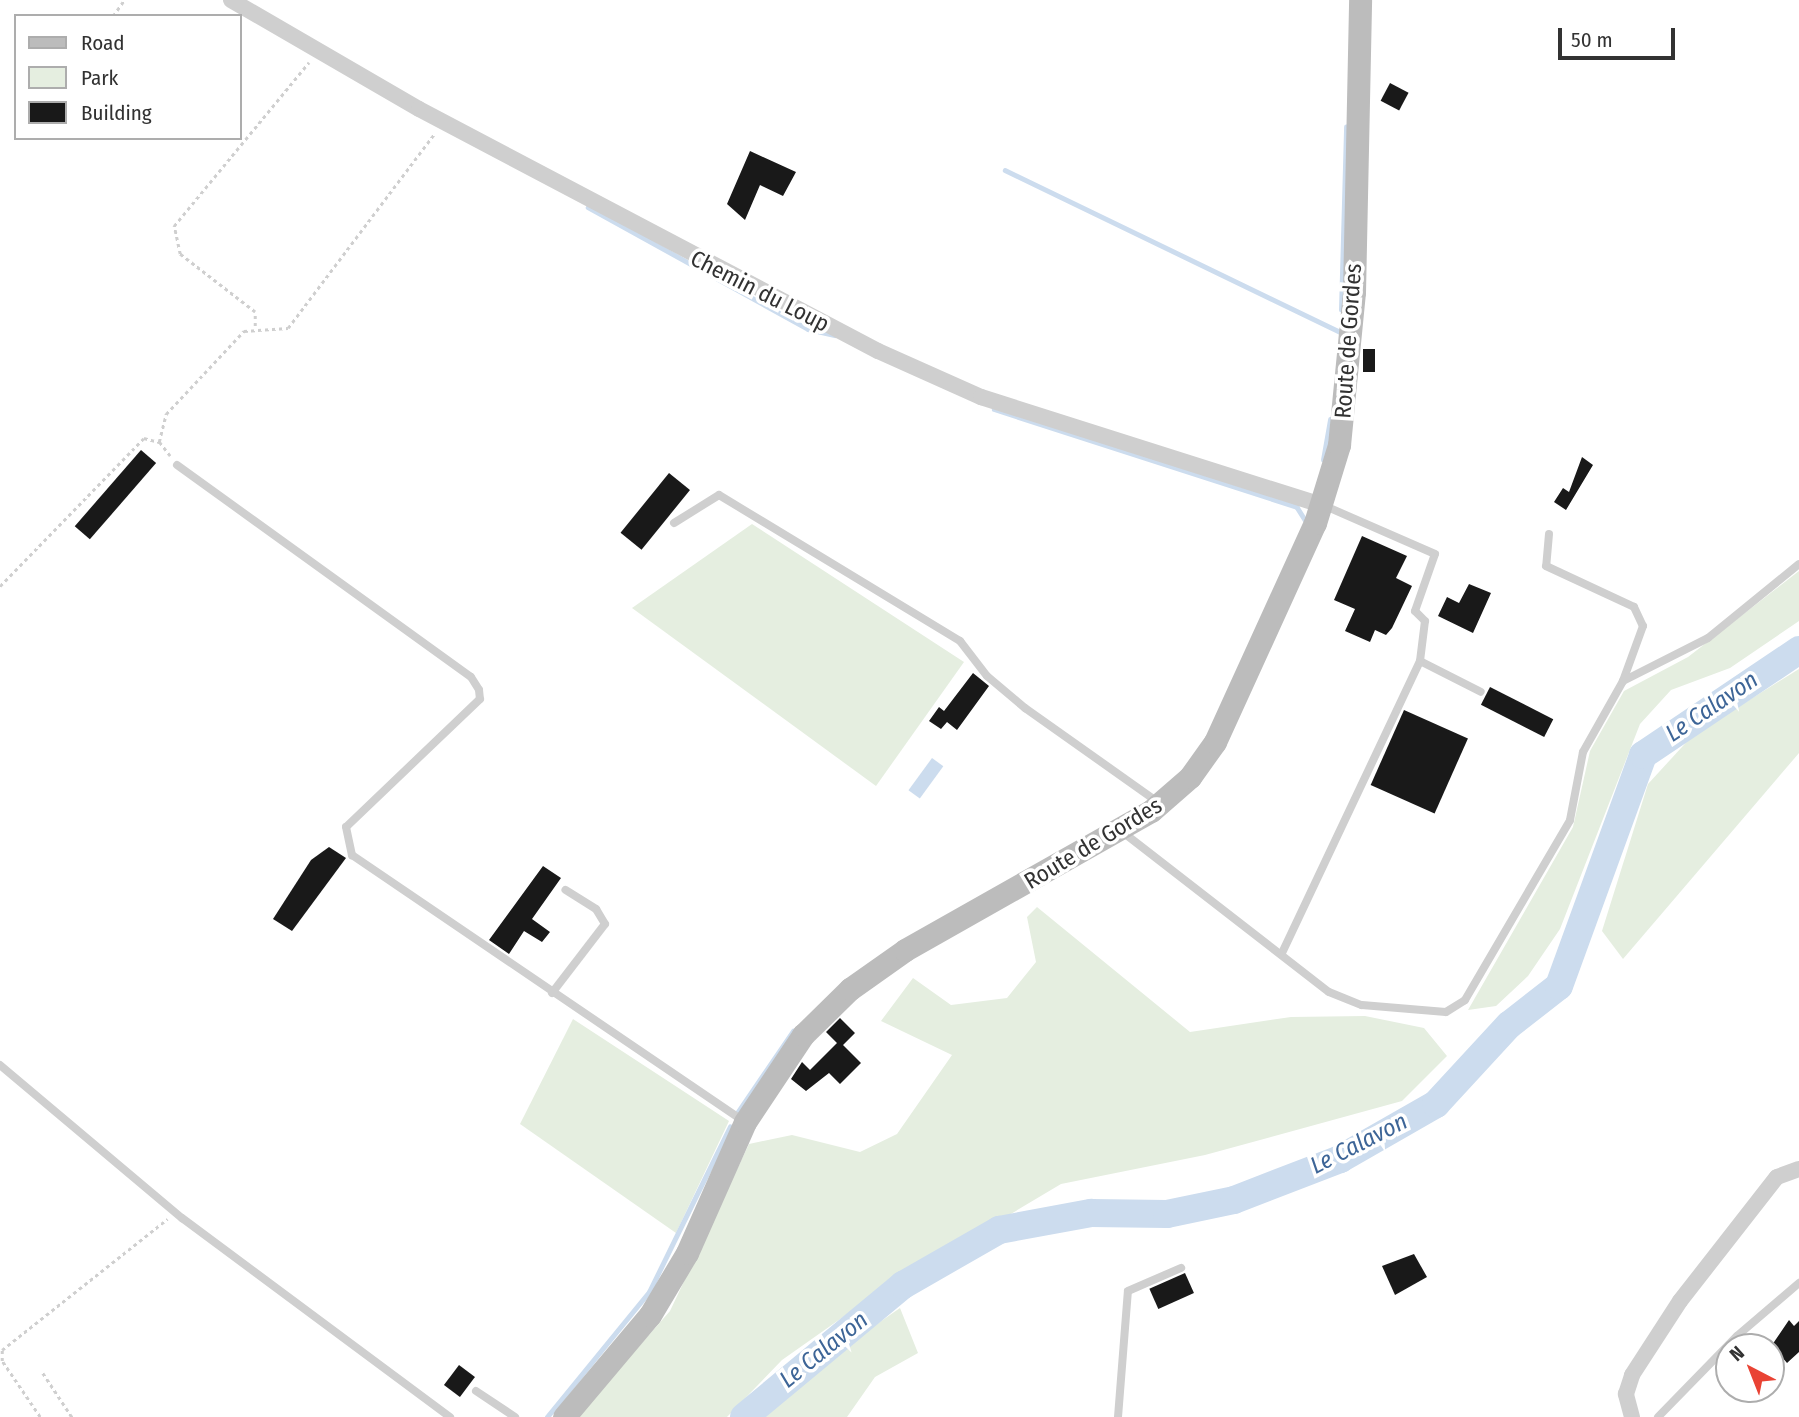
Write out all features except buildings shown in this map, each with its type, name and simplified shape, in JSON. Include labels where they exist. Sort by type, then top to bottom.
[{"type":"street","name":"Chemin du Loup","points":[[231,0],[316,53],[723,274],[981,397],[1322,505]]},
{"type":"street","name":"Route de Gordes","points":[[564,1417],[650,1315],[687,1253],[745,1122],[782,1060],[850,989],[905,950],[1120,830],[1161,804],[1215,742],[1322,505],[1349,373],[1360,0]]},
{"type":"street","points":[[1632,1417],[1626,1394],[1632,1375],[1680,1301],[1776,1177],[1799,1168]]},
{"type":"lane","points":[[177,465],[471,677],[480,699],[346,827],[345,845],[363,866],[745,1122]]},
{"type":"lane","points":[[674,523],[719,495],[730,501],[960,642],[987,676],[1026,708],[1161,804]]},
{"type":"lane","points":[[1282,953],[1420,661],[1425,621],[1415,611],[1435,554],[1322,505]]},
{"type":"lane","points":[[1120,830],[1174,878],[1282,953],[1329,992],[1362,1005],[1446,1012],[1465,1000],[1570,820],[1583,752],[1623,681],[1643,626],[1634,607],[1546,566],[1549,534]]},
{"type":"lane","points":[[1623,681],[1708,638],[1799,564]]},
{"type":"lane","points":[[1420,661],[1481,692]]},
{"type":"lane","points":[[552,993],[605,924],[596,909],[565,890]]},
{"type":"lane","points":[[0,1066],[175,1212],[450,1417]]},
{"type":"lane","points":[[1118,1417],[1128,1291],[1181,1268]]},
{"type":"lane","points":[[1658,1417],[1799,1283]]},
{"type":"lane","points":[[476,1391],[515,1417]]},
{"type":"path","points":[[159,442],[166,414],[255,326],[255,312],[180,254],[174,226],[316,53]]},
{"type":"path","points":[[255,326],[288,328],[431,141],[439,118]]},
{"type":"path","points":[[0,586],[144,438],[159,442],[177,465]]},
{"type":"path","points":[[40,1417],[2,1361],[2,1350],[143,1244],[175,1212]]},
{"type":"path","points":[[43,1373],[72,1417]]},
{"type":"green space","points":[[752,524],[964,662],[876,786],[632,608]]},
{"type":"green space","points":[[1799,571],[1799,621],[1730,668],[1671,690],[1640,724],[1560,929],[1528,976],[1496,1006],[1468,1010],[1573,827],[1590,751],[1624,691],[1688,657]]},
{"type":"green space","points":[[1799,669],[1799,753],[1623,959],[1602,931],[1648,784],[1693,735]]},
{"type":"green space","points":[[1037,907],[1190,1032],[1291,1017],[1365,1016],[1424,1028],[1447,1056],[1402,1101],[1205,1155],[1061,1184],[870,1298],[782,1360],[727,1417],[577,1417],[670,1311],[749,1144],[792,1135],[860,1152],[897,1134],[952,1055],[881,1021],[913,978],[951,1005],[1007,998],[1036,962],[1027,917]]},
{"type":"green space","points":[[573,1019],[729,1121],[676,1233],[520,1124]]},
{"type":"green space","points":[[900,1308],[918,1353],[875,1377],[847,1417],[760,1417],[795,1381]]},
{"type":"water","points":[[932,758],[943,766],[920,799],[908,790]]},
{"type":"waterway","points":[[1341,310],[1346,127]]},
{"type":"waterway","points":[[1005,170],[1340,332]]},
{"type":"waterway","points":[[588,207],[808,329],[834,335]]},
{"type":"waterway","points":[[994,409],[1297,507],[1305,520]]},
{"type":"waterway","points":[[1323,460],[1330,420]]},
{"type":"waterway","name":"Le Calavon","points":[[744,1417],[903,1285],[999,1230],[1091,1213],[1167,1214],[1234,1200],[1340,1159],[1436,1104],[1509,1025],[1559,986],[1643,755],[1799,650]]},
{"type":"waterway","name":"Le Calavon","points":[[1796,652],[1799,656]]},
{"type":"waterway","points":[[735,1116],[793,1031]]},
{"type":"waterway","points":[[547,1417],[649,1292],[730,1127]]}]
